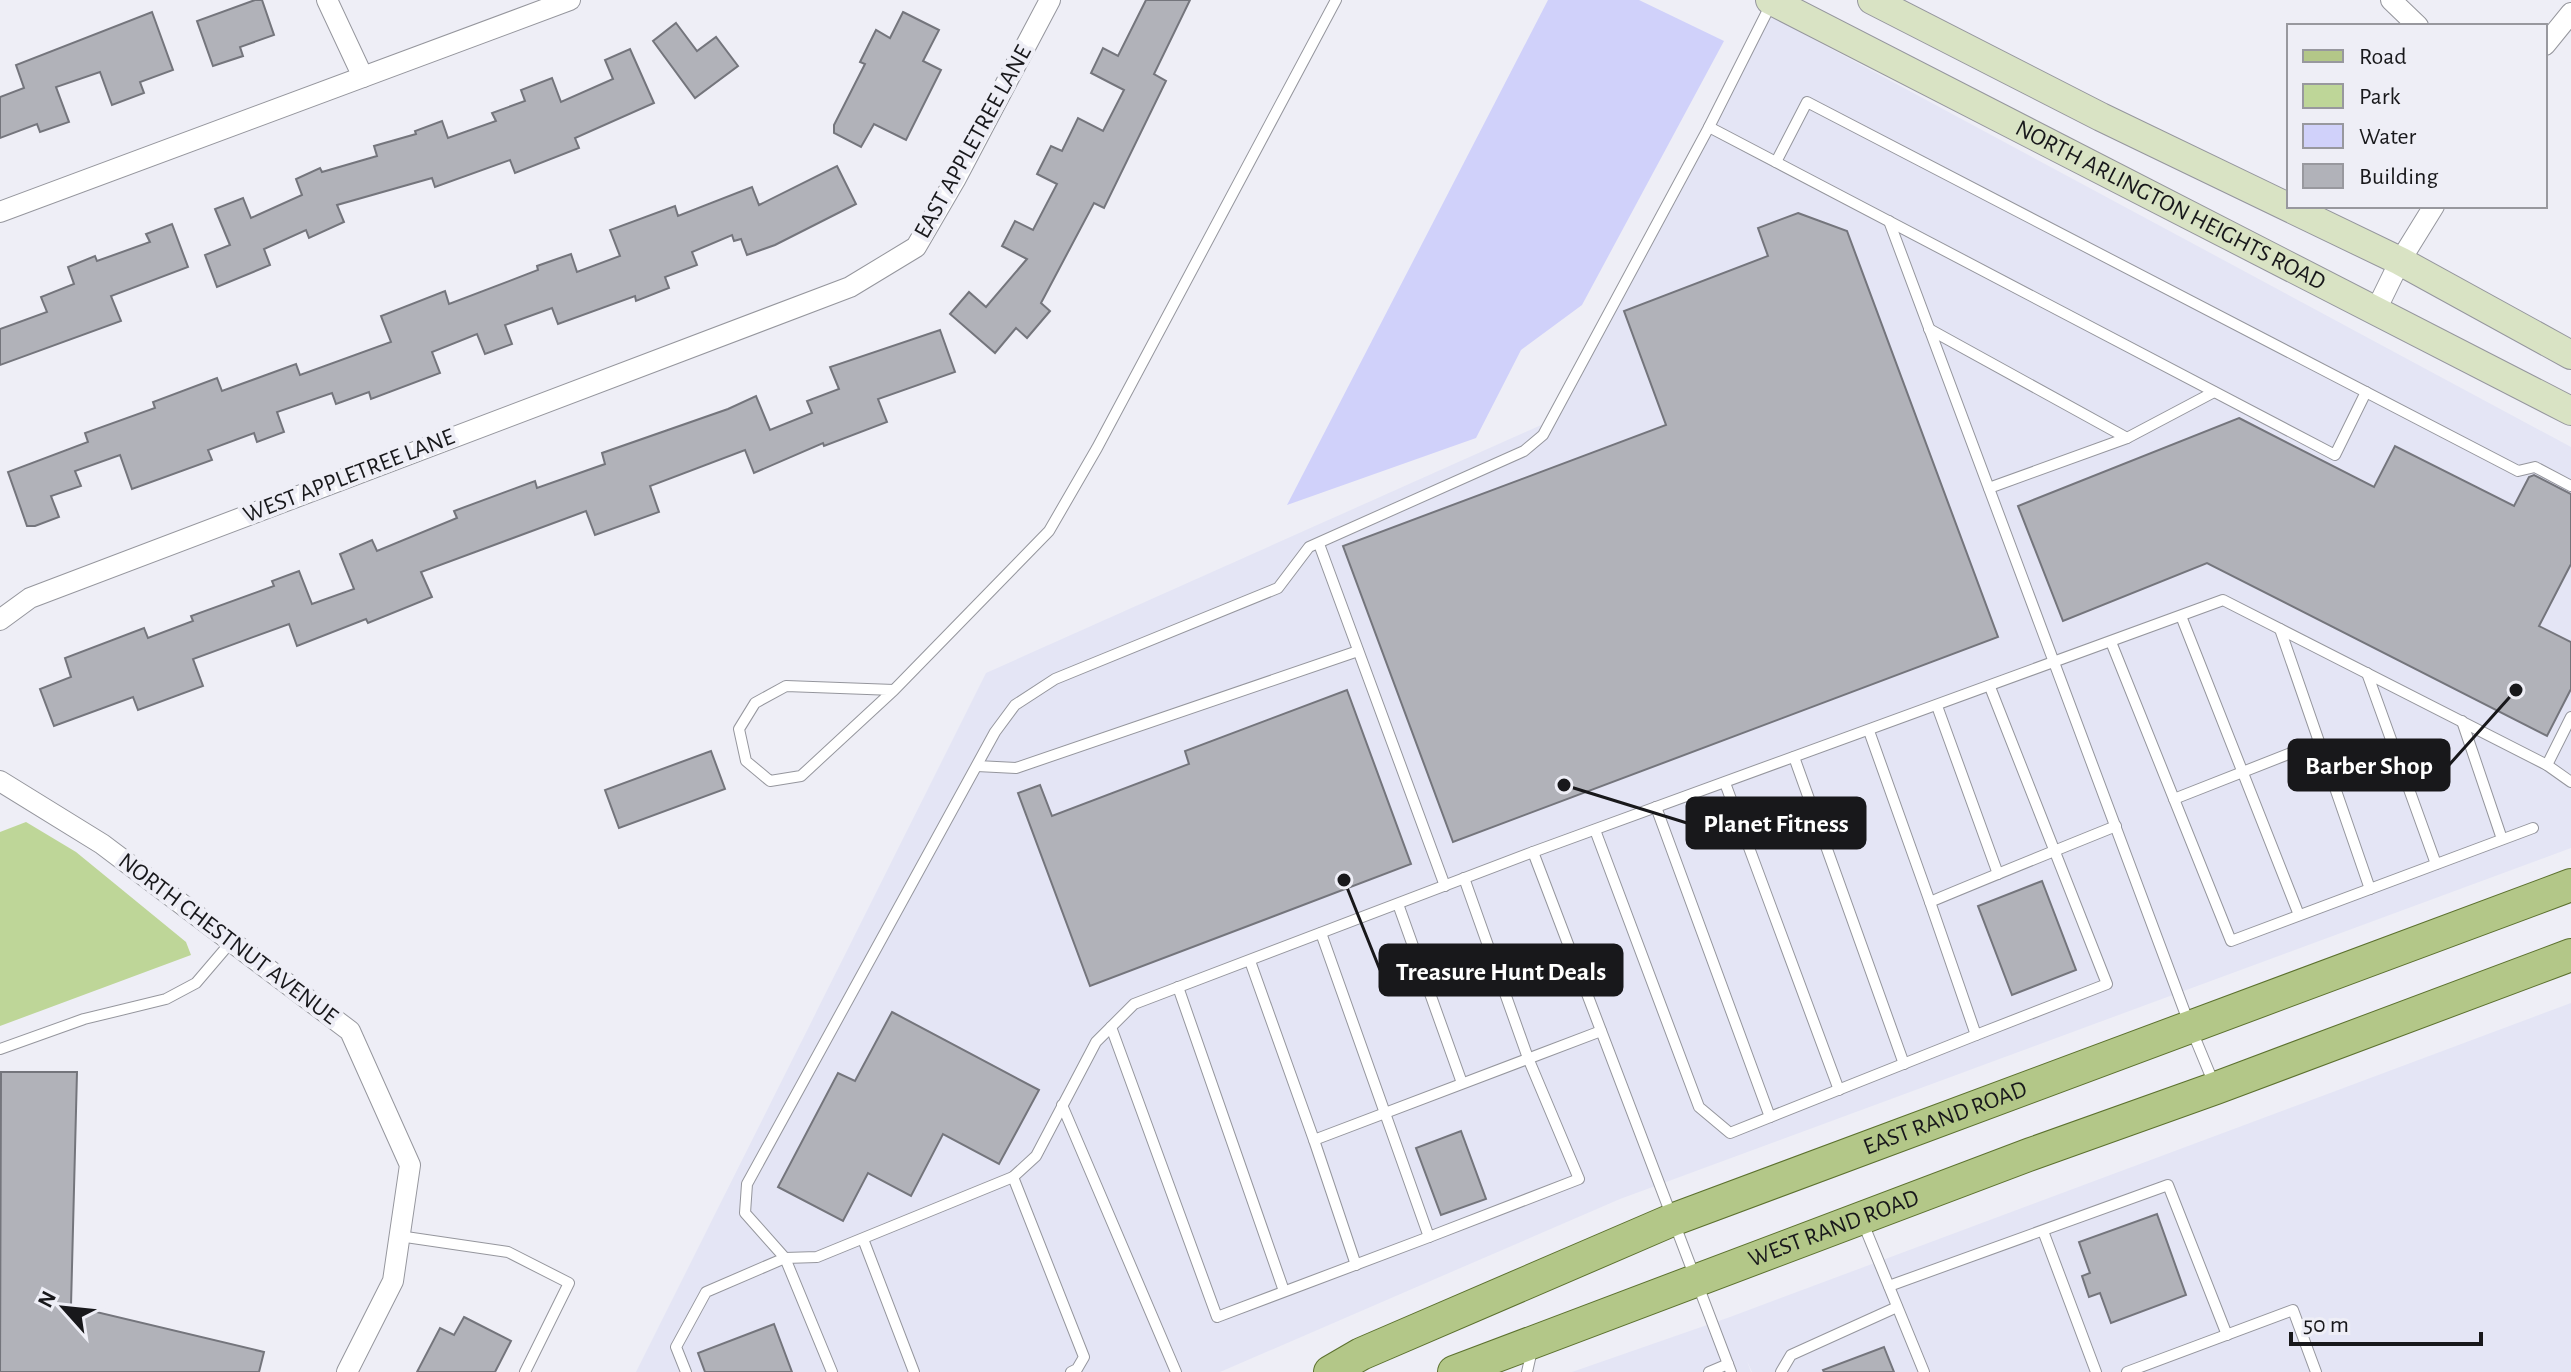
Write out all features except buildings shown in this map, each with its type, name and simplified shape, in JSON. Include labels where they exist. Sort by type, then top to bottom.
[{"type":"main road","name":"NORTH ARLINGTON HEIGHTS ROAD","points":[[1772,0],[2571,411]]},
{"type":"main road","name":"NORTH ARLINGTON HEIGHTS ROAD","points":[[1872,0],[2087,110],[2287,206]]},
{"type":"main road","name":"NORTH ARLINGTON HEIGHTS ROAD","points":[[2290,208],[2400,261],[2571,355]]},
{"type":"main road","name":"EAST RAND ROAD","points":[[1330,1372],[1361,1354],[1672,1220],[2571,884]]},
{"type":"main road","points":[[2216,1088],[2571,955]]},
{"type":"main road","name":"WEST RAND ROAD","points":[[1465,1370],[1531,1357],[1695,1280],[2216,1088]]},
{"type":"street","points":[[327,0],[363,77]]},
{"type":"street","points":[[0,212],[570,0]]},
{"type":"street","name":"EAST APPLETREE LANE","points":[[702,342],[850,287],[916,247],[1050,0]]},
{"type":"street","points":[[2391,0],[2416,24]]},
{"type":"street","points":[[2547,43],[2571,13]]},
{"type":"street","points":[[2376,310],[2400,261],[2433,208]]},
{"type":"street","name":"WEST APPLETREE LANE","points":[[0,620],[30,598],[702,342]]},
{"type":"street","name":"NORTH CHESTNUT AVENUE","points":[[0,781],[102,844],[350,1031],[410,1165],[393,1281],[347,1372]]},
{"type":"lane","points":[[894,690],[786,686],[755,703],[739,729],[746,761],[770,781],[801,776],[894,690],[1049,531],[1097,448],[1336,0]]},
{"type":"lane","points":[[832,1372],[785,1258],[745,1213],[747,1184],[995,732],[1015,705],[1055,679],[1278,588],[1309,547],[1524,451],[1543,435],[1709,127],[1772,0]]},
{"type":"lane","points":[[1776,162],[1807,102],[2518,471],[2535,467],[2571,486]]},
{"type":"lane","points":[[1709,127],[2335,455],[2366,392]]},
{"type":"lane","points":[[1889,221],[2190,1026],[2216,1088]]},
{"type":"lane","points":[[1929,329],[2127,438]]},
{"type":"lane","points":[[1989,488],[2127,438],[2214,392]]},
{"type":"lane","points":[[1319,544],[1445,886]]},
{"type":"lane","points":[[686,1372],[676,1347],[706,1292],[785,1258],[817,1257],[1013,1177],[1036,1156],[1096,1042],[1134,1004],[1533,852],[2223,600],[2547,765],[2571,782]]},
{"type":"lane","points":[[2181,616],[2299,915]]},
{"type":"lane","points":[[2280,629],[2370,889]]},
{"type":"lane","points":[[2111,642],[2231,941],[2533,828]]},
{"type":"lane","points":[[977,766],[1016,768],[1358,651]]},
{"type":"lane","points":[[2367,673],[2436,864]]},
{"type":"lane","points":[[1595,830],[1699,1107],[1730,1133],[2107,984],[1990,687]]},
{"type":"lane","points":[[1937,706],[1998,874]]},
{"type":"lane","points":[[2547,765],[2567,734],[2571,717]]},
{"type":"lane","points":[[2462,721],[2502,839]]},
{"type":"lane","points":[[1869,731],[1976,1035]]},
{"type":"lane","points":[[2174,799],[2319,742]]},
{"type":"lane","points":[[1794,757],[1904,1064]]},
{"type":"lane","points":[[1725,783],[1839,1090]]},
{"type":"lane","points":[[1656,807],[1770,1117]]},
{"type":"lane","points":[[1930,902],[2116,826]]},
{"type":"lane","points":[[1533,852],[1730,1368],[1709,1372]]},
{"type":"lane","points":[[1111,1027],[1217,1317],[1579,1179],[1528,1058],[1464,878]]},
{"type":"lane","points":[[1398,904],[1462,1083]]},
{"type":"lane","points":[[1321,933],[1429,1237]]},
{"type":"lane","points":[[0,1049],[84,1019],[166,999],[196,983],[231,942]]},
{"type":"lane","points":[[1250,961],[1356,1265]]},
{"type":"lane","points":[[1178,987],[1284,1291]]},
{"type":"lane","points":[[1314,1140],[1601,1031]]},
{"type":"lane","points":[[1062,1105],[1176,1372]]},
{"type":"lane","points":[[1013,1177],[1084,1357],[1077,1369],[1071,1372]]},
{"type":"lane","points":[[1889,1286],[2168,1185],[2227,1335]]},
{"type":"lane","points":[[1861,1218],[1924,1372]]},
{"type":"lane","points":[[2043,1231],[2096,1372]]},
{"type":"lane","points":[[399,1236],[508,1252],[569,1283],[525,1372]]},
{"type":"lane","points":[[863,1239],[914,1372]]},
{"type":"lane","points":[[1781,1372],[1791,1355],[1897,1307]]},
{"type":"lane","points":[[2127,1372],[2293,1310],[2316,1372]]},
{"type":"shaded area","points":[[1770,16],[2571,447],[2571,848],[1620,1199],[1220,1372],[636,1372],[986,673],[1559,417]]},
{"type":"shaded area","points":[[2571,1003],[2571,1372],[1752,1372],[1747,1361],[1751,1372],[1572,1372],[1730,1317]]},
{"type":"green space","points":[[26,822],[76,852],[186,942],[191,955],[0,1026],[0,832]]},
{"type":"water","points":[[1548,0],[1639,0],[1724,41],[1582,305],[1521,350],[1476,438],[1287,505]]},
{"type":"place","name":"Barber Shop","points":[[2516,690]]},
{"type":"place","name":"Planet Fitness","points":[[1564,785]]},
{"type":"place","name":"Treasure Hunt Deals","points":[[1344,880]]}]
